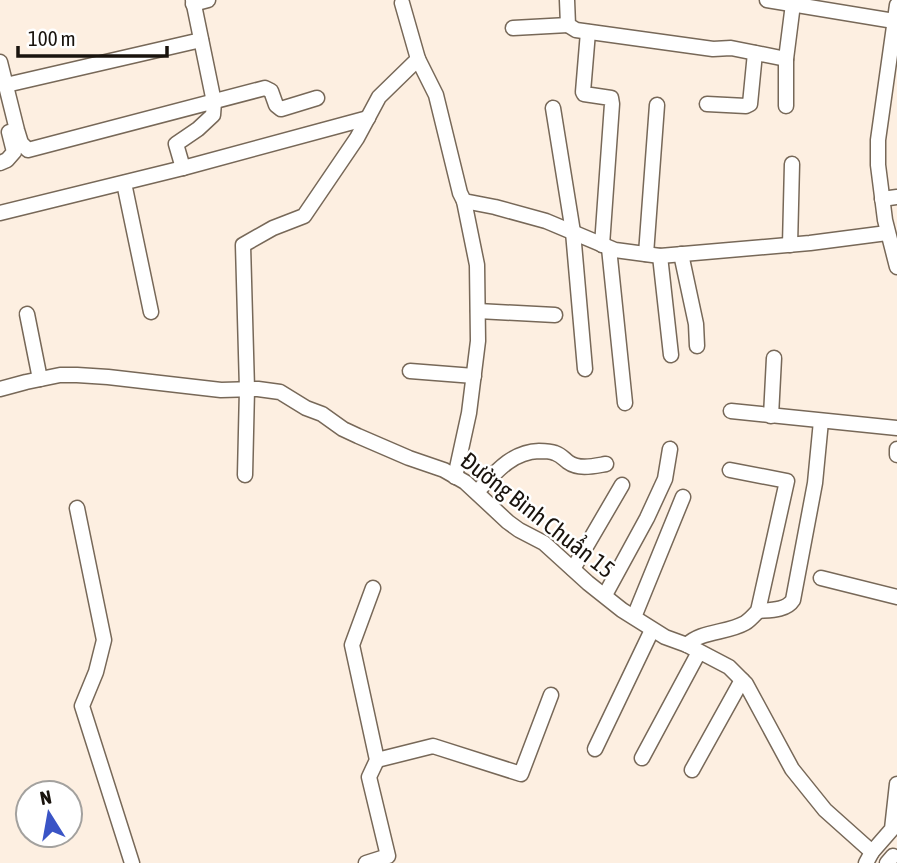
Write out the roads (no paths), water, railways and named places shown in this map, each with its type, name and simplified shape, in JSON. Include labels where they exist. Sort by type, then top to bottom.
[{"type":"street","points":[[183,168],[176,144],[213,116],[214,102],[193,2],[208,0]]},
{"type":"street","points":[[567,0],[568,25]]},
{"type":"street","points":[[767,0],[894,21]]},
{"type":"street","points":[[402,1],[418,59],[436,95],[464,201],[477,265],[478,341],[469,413],[455,477]]},
{"type":"street","points":[[786,106],[786,59],[793,4]]},
{"type":"street","points":[[897,5],[893,56],[878,140],[878,165],[890,198],[890,223],[897,267]]},
{"type":"street","points":[[513,28],[568,25],[588,32],[713,49],[731,48],[786,59]]},
{"type":"street","points":[[588,32],[583,92],[611,98],[612,104],[606,246],[625,403]]},
{"type":"street","points":[[6,85],[201,40]]},
{"type":"street","points":[[707,104],[750,104],[755,53]]},
{"type":"street","points":[[245,475],[247,389],[243,245],[273,228],[304,216],[357,138],[379,97],[418,59]]},
{"type":"street","points":[[0,61],[21,143],[29,150],[265,88],[271,91],[276,105],[281,109],[317,98]]},
{"type":"street","points":[[0,100],[14,152],[0,163]]},
{"type":"street","points":[[657,105],[653,255],[671,355]]},
{"type":"street","points":[[553,108],[573,232],[584,369]]},
{"type":"street","points":[[0,213],[183,168],[368,118]]},
{"type":"street","points":[[790,245],[792,164]]},
{"type":"street","points":[[124,183],[151,312]]},
{"type":"street","points":[[464,201],[546,221],[615,250],[653,255],[790,245],[890,223]]},
{"type":"street","points":[[681,254],[696,324],[696,346]]},
{"type":"street","points":[[478,311],[555,315]]},
{"type":"street","points":[[27,314],[40,379]]},
{"type":"street","points":[[771,416],[774,358]]},
{"type":"street","points":[[410,371],[474,376]]},
{"type":"street","name":"Đường Bình Chuẩn 15","points":[[0,389],[40,379],[77,375],[221,390],[280,392],[358,436],[444,470],[465,482],[509,523],[544,543],[587,583],[652,630],[729,667],[742,680],[792,769],[825,810],[869,857]]},
{"type":"street","points":[[731,411],[897,428]]},
{"type":"street","points":[[758,611],[782,608],[790,605],[793,600],[815,483],[821,421]]},
{"type":"street","points":[[605,595],[665,479],[670,449]]},
{"type":"street","points":[[897,449],[897,455]]},
{"type":"street","points":[[477,492],[504,464],[517,456],[534,452],[551,451],[571,464],[586,467],[606,464]]},
{"type":"street","points":[[642,758],[693,648],[694,638],[715,634],[747,622],[758,611],[787,481],[730,470]]},
{"type":"street","points":[[573,569],[622,485]]},
{"type":"street","points":[[634,617],[683,497]]},
{"type":"street","points":[[77,508],[104,640],[96,672],[82,706],[132,863]]},
{"type":"street","points":[[821,578],[897,597]]},
{"type":"street","points":[[366,863],[388,856],[369,777],[377,760],[352,645],[373,588]]},
{"type":"street","points":[[595,749],[652,630]]},
{"type":"street","points":[[692,770],[742,680]]},
{"type":"street","points":[[377,760],[433,746],[521,774],[551,695]]},
{"type":"street","points":[[869,857],[895,830],[897,784]]}]
